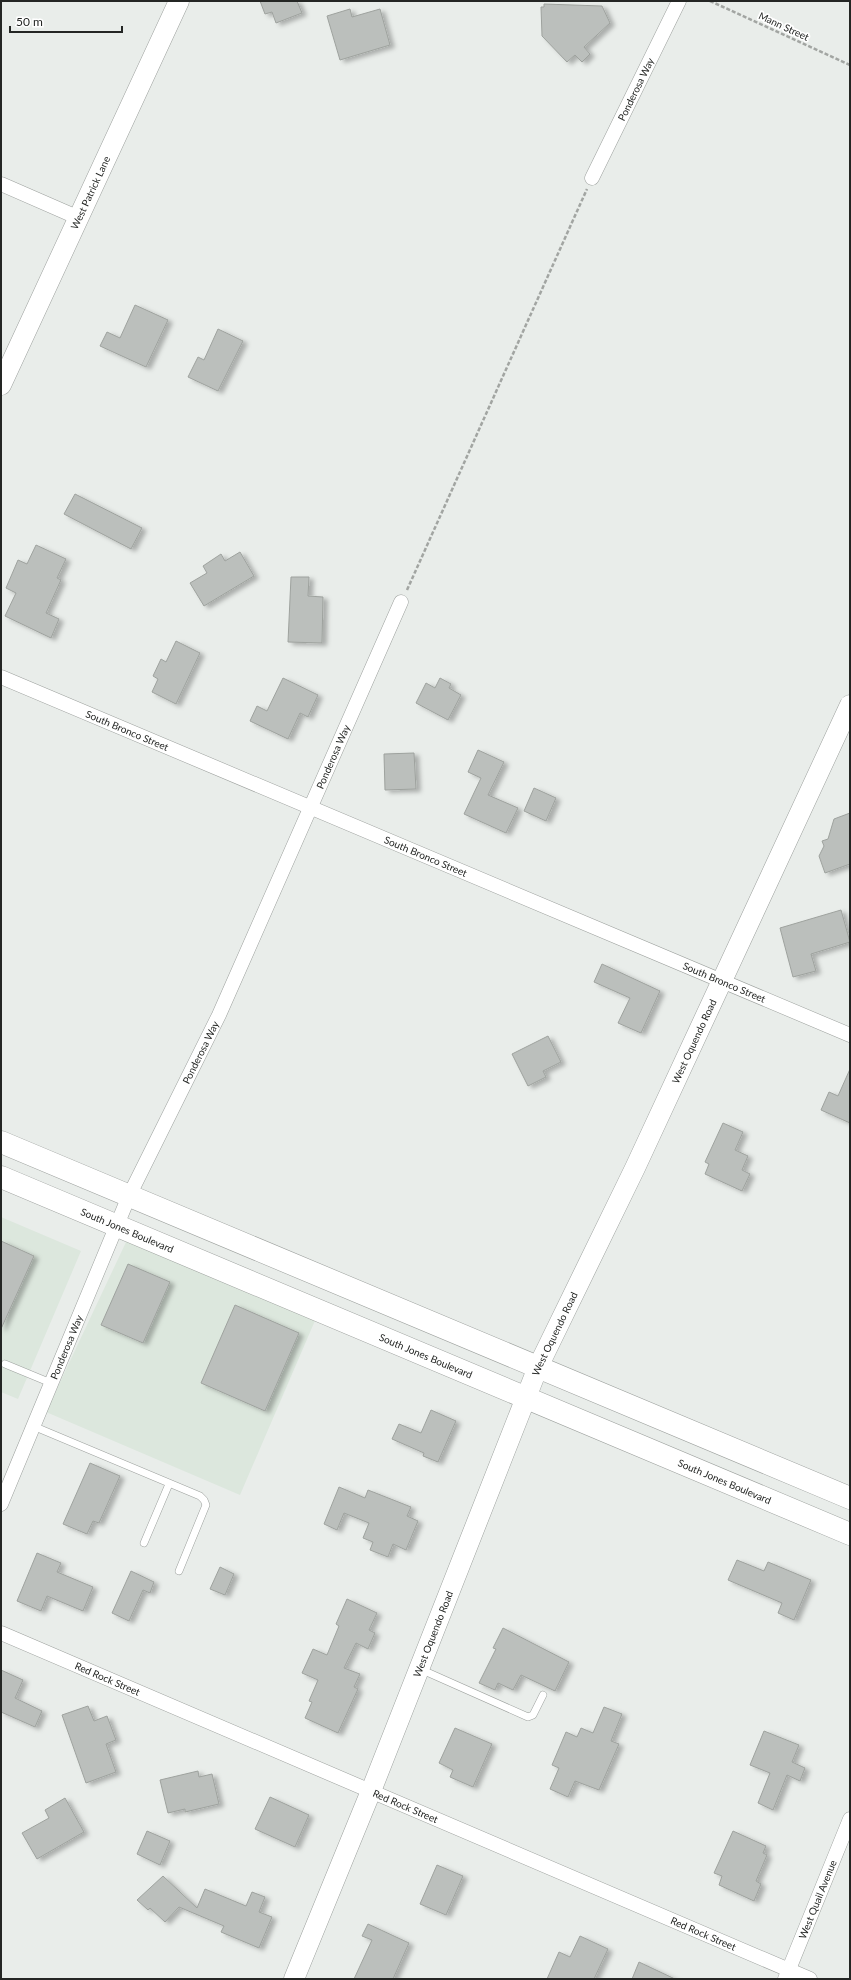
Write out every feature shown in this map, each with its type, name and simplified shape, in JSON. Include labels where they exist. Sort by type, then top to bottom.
[{"type":"main road","points":[[1,1142],[850,1498]]},
{"type":"main road","name":"South Jones Boulevard","points":[[1,1177],[850,1534]]},
{"type":"street","name":"West Patrick Lane","points":[[1,385],[179,1]]},
{"type":"street","name":"Ponderosa Way","points":[[592,178],[679,1]]},
{"type":"street","points":[[1,184],[79,218]]},
{"type":"street","name":"Ponderosa Way","points":[[3,1496],[129,1196],[219,1015],[401,602]]},
{"type":"street","name":"South Bronco Street","points":[[1,677],[850,1035]]},
{"type":"street","name":"West Oquendo Road","points":[[294,1979],[420,1669],[538,1367],[635,1168],[850,705]]},
{"type":"street","name":"Red Rock Street","points":[[1,1633],[371,1791],[787,1975],[810,1979]]},
{"type":"street","name":"West Quail Avenue","points":[[787,1975],[850,1819]]},
{"type":"lane","points":[[5,1364],[51,1383]]},
{"type":"lane","points":[[33,1426],[200,1496],[204,1500],[206,1506],[178,1571]]},
{"type":"lane","points":[[144,1543],[169,1484]]},
{"type":"lane","points":[[420,1669],[528,1717],[533,1715],[543,1695]]},
{"type":"path","name":"Mann Street","points":[[710,1],[850,65]]},
{"type":"path","points":[[401,602],[592,178]]},
{"type":"shaded area","points":[[1,1217],[81,1251],[18,1399],[1,1392]]},
{"type":"shaded area","points":[[127,1240],[317,1316],[240,1495],[46,1412]]},
{"type":"building","points":[[260,1],[297,1],[302,13],[276,23],[272,12],[265,14]]},
{"type":"building","points":[[544,4],[602,6],[610,23],[584,47],[590,54],[582,62],[575,55],[567,62],[542,36],[541,7],[544,7]]},
{"type":"building","points":[[350,9],[352,17],[380,9],[390,45],[340,60],[327,16]]},
{"type":"building","points":[[135,305],[168,320],[146,367],[100,346],[107,332],[120,338]]},
{"type":"building","points":[[218,329],[243,341],[218,391],[188,377],[198,357],[204,360]]},
{"type":"building","points":[[75,494],[142,528],[131,549],[64,514]]},
{"type":"building","points":[[36,545],[66,559],[57,578],[61,580],[46,613],[59,619],[51,638],[5,616],[16,593],[6,588],[18,560],[27,564]]},
{"type":"building","points":[[240,552],[254,576],[204,606],[190,583],[207,573],[203,566],[221,554],[225,561]]},
{"type":"building","points":[[291,577],[309,577],[308,596],[323,597],[322,643],[288,642]]},
{"type":"building","points":[[176,641],[200,653],[176,704],[152,692],[158,679],[153,676],[161,659],[166,662]]},
{"type":"building","points":[[283,678],[318,695],[308,717],[300,713],[288,739],[250,721],[257,706],[267,711]]},
{"type":"building","points":[[440,678],[451,684],[449,688],[461,695],[448,720],[416,703],[426,683],[435,688]]},
{"type":"building","points":[[478,750],[504,762],[488,795],[518,808],[506,833],[464,814],[481,778],[468,772]]},
{"type":"building","points":[[414,753],[416,789],[385,790],[384,754]]},
{"type":"building","points":[[534,788],[556,798],[546,821],[524,811]]},
{"type":"building","points":[[850,813],[850,864],[825,873],[819,856],[824,846],[822,841],[828,839],[834,819]]},
{"type":"building","points":[[841,910],[850,942],[811,954],[816,971],[793,977],[780,928]]},
{"type":"building","points":[[602,964],[660,991],[641,1033],[618,1023],[630,998],[594,982]]},
{"type":"building","points":[[548,1036],[561,1062],[543,1071],[546,1077],[528,1086],[512,1054]]},
{"type":"building","points":[[850,1069],[850,1123],[821,1110],[829,1092],[838,1096]]},
{"type":"building","points":[[723,1123],[743,1132],[735,1150],[748,1156],[742,1170],[750,1174],[742,1191],[705,1174],[709,1164],[705,1162]]},
{"type":"building","points":[[1,1241],[34,1256],[1,1329]]},
{"type":"building","points":[[128,1264],[170,1282],[143,1343],[101,1325]]},
{"type":"building","points":[[235,1305],[299,1333],[265,1411],[201,1383]]},
{"type":"building","points":[[431,1410],[456,1421],[438,1462],[423,1456],[424,1453],[392,1439],[399,1424],[421,1433]]},
{"type":"building","points":[[90,1463],[120,1476],[99,1523],[93,1521],[87,1534],[63,1524]]},
{"type":"building","points":[[339,1487],[365,1498],[368,1490],[411,1507],[407,1516],[418,1521],[406,1550],[393,1544],[388,1557],[370,1550],[373,1542],[363,1538],[369,1523],[344,1513],[337,1530],[324,1524]]},
{"type":"building","points":[[37,1553],[61,1563],[57,1572],[93,1587],[83,1611],[47,1596],[41,1611],[17,1601]]},
{"type":"building","points":[[737,1560],[764,1571],[768,1562],[811,1580],[794,1620],[778,1613],[782,1603],[728,1580]]},
{"type":"building","points":[[220,1567],[234,1574],[225,1595],[210,1589]]},
{"type":"building","points":[[131,1571],[154,1582],[150,1593],[143,1590],[129,1621],[112,1613]]},
{"type":"building","points":[[347,1599],[377,1613],[369,1630],[375,1633],[368,1649],[356,1643],[344,1668],[360,1674],[354,1687],[358,1689],[338,1733],[305,1718],[312,1702],[309,1701],[318,1680],[302,1673],[313,1649],[327,1655],[339,1626],[336,1624]]},
{"type":"building","points":[[503,1628],[569,1662],[555,1691],[521,1675],[513,1690],[498,1683],[495,1690],[479,1683],[496,1649],[493,1648]]},
{"type":"building","points":[[1,1670],[23,1680],[15,1698],[42,1711],[35,1727],[1,1712]]},
{"type":"building","points":[[88,1706],[94,1721],[107,1716],[116,1740],[106,1744],[116,1772],[86,1783],[62,1715]]},
{"type":"building","points":[[604,1707],[622,1714],[611,1741],[619,1744],[599,1790],[575,1781],[568,1797],[550,1789],[559,1768],[552,1765],[566,1732],[577,1737],[581,1728],[593,1733]]},
{"type":"building","points":[[455,1728],[492,1744],[473,1787],[450,1777],[453,1770],[439,1763]]},
{"type":"building","points":[[764,1731],[799,1745],[792,1762],[805,1768],[800,1781],[787,1775],[773,1810],[758,1803],[770,1773],[750,1765]]},
{"type":"building","points":[[198,1771],[199,1777],[212,1774],[219,1804],[185,1812],[185,1809],[168,1813],[160,1780]]},
{"type":"building","points":[[270,1797],[309,1815],[295,1847],[255,1829]]},
{"type":"building","points":[[65,1798],[84,1832],[37,1859],[22,1833],[49,1818],[45,1810]]},
{"type":"building","points":[[147,1831],[170,1841],[160,1865],[137,1854]]},
{"type":"building","points":[[733,1831],[766,1846],[763,1853],[767,1855],[756,1881],[761,1884],[754,1901],[719,1885],[722,1876],[714,1873]]},
{"type":"building","points":[[437,1865],[463,1876],[446,1915],[420,1904]]},
{"type":"building","points":[[163,1876],[197,1908],[205,1889],[246,1906],[252,1892],[265,1897],[259,1912],[272,1917],[259,1948],[221,1932],[224,1926],[179,1907],[165,1922],[150,1908],[148,1910],[137,1900]]},
{"type":"building","points":[[368,1924],[409,1943],[393,1979],[354,1979],[372,1940],[362,1936]]},
{"type":"building","points":[[580,1936],[608,1949],[594,1979],[547,1979],[559,1952],[570,1957]]},
{"type":"building","points":[[639,1962],[675,1979],[632,1979]]}]
